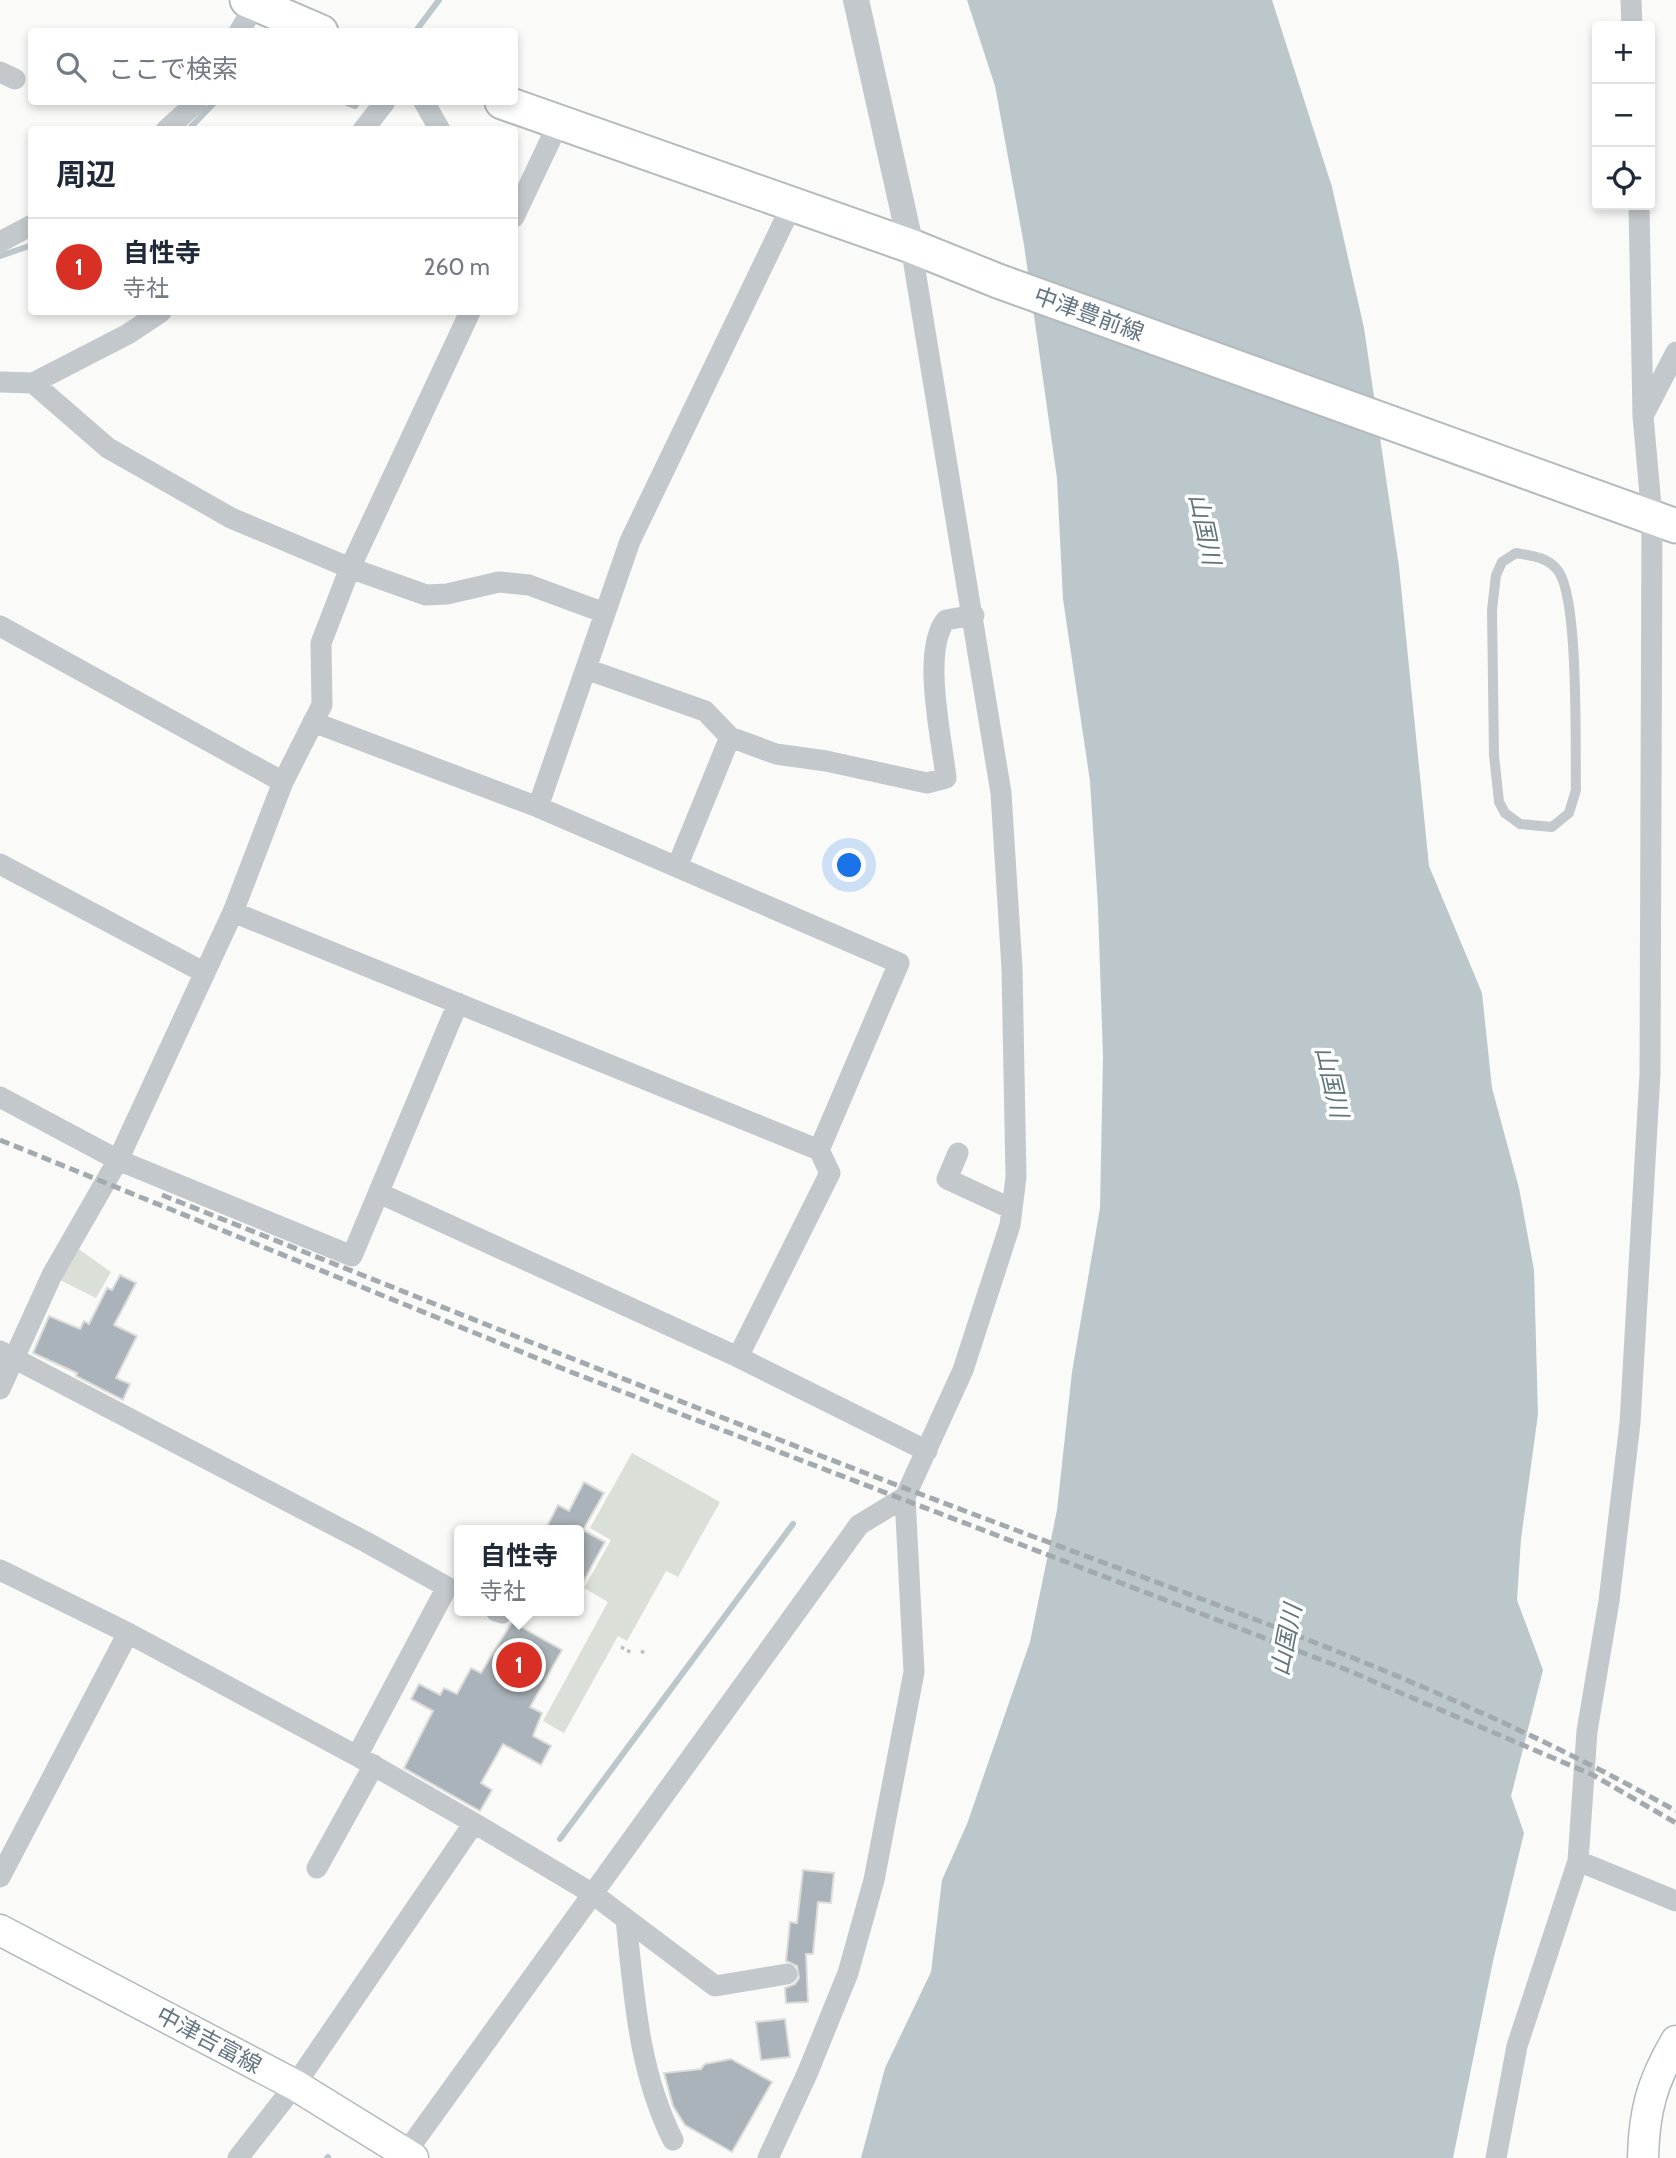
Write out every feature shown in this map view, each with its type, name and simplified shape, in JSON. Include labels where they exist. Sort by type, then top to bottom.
[{"type":"main road","points":[[250,9],[309,28]]},
{"type":"main road","name":"中津豊前線","points":[[511,105],[911,246],[998,281],[1664,521]]},
{"type":"main road","name":"中津吉富線","points":[[0,1930],[295,2085],[407,2156]]},
{"type":"main road","points":[[1643,2158],[1644,2117],[1658,2073],[1676,2041]]},
{"type":"street","points":[[768,2158],[807,2074],[848,1973],[877,1867],[914,1672],[905,1497],[963,1370],[1010,1225],[1016,1177],[1012,968],[1001,793],[974,615],[911,246],[856,0]]},
{"type":"street","points":[[1631,0],[1632,21]]},
{"type":"street","points":[[170,126],[194,105]]},
{"type":"street","points":[[366,126],[383,105]]},
{"type":"street","points":[[426,105],[438,126]]},
{"type":"street","points":[[518,204],[559,122]]},
{"type":"street","points":[[538,807],[630,541],[792,205]]},
{"type":"street","points":[[1496,2158],[1517,2046],[1578,1861],[1587,1731],[1609,1601],[1630,1423],[1649,1134],[1664,521],[1643,416],[1639,210]]},
{"type":"street","points":[[0,243],[28,227]]},
{"type":"street","points":[[0,382],[33,383],[128,334],[156,315]]},
{"type":"street","points":[[0,1389],[8,1355],[118,1160],[233,912],[283,782],[322,705],[321,643],[350,568],[469,315]]},
{"type":"street","points":[[1643,416],[1676,352]]},
{"type":"street","points":[[33,383],[108,448],[231,518],[350,568],[426,595],[447,594],[499,582],[529,585],[606,613]]},
{"type":"street","points":[[586,669],[705,711],[730,737],[776,754],[927,783],[946,778],[933,655],[937,630],[946,620],[974,615]]},
{"type":"street","points":[[0,626],[283,782]]},
{"type":"street","points":[[313,722],[538,807],[899,963],[819,1150]]},
{"type":"street","points":[[677,867],[730,737]]},
{"type":"street","points":[[0,864],[205,973]]},
{"type":"street","points":[[233,912],[819,1150],[830,1173],[738,1357]]},
{"type":"street","points":[[0,1097],[118,1160],[352,1256],[458,1003]]},
{"type":"street","points":[[958,1153],[947,1179],[1012,1209]]},
{"type":"street","points":[[379,1193],[738,1357],[927,1451]]},
{"type":"street","points":[[8,1355],[453,1590],[365,1761],[317,1868]]},
{"type":"street","points":[[407,2156],[859,1525],[905,1497]]},
{"type":"street","points":[[0,1570],[128,1633],[474,1823],[593,1894],[715,1986],[788,1974]]},
{"type":"street","points":[[0,1877],[128,1633]]},
{"type":"street","points":[[238,2158],[295,2085],[474,1823]]},
{"type":"street","points":[[1578,1861],[1676,1901]]},
{"type":"street","points":[[626,1919],[638,2035],[656,2106],[673,2140]]},
{"type":"lane","points":[[1516,554],[1538,556],[1559,572],[1571,616],[1576,790],[1569,813],[1547,828],[1520,824],[1505,814],[1499,802],[1494,755],[1492,610],[1496,575],[1502,562],[1516,554]]},
{"type":"path","points":[[621,1647],[632,1653]]},
{"type":"path","points":[[640,1651],[647,1654]]},
{"type":"shaded area","points":[[77,1248],[111,1272],[96,1298],[60,1280]]},
{"type":"shaded area","points":[[632,1453],[720,1502],[678,1577],[666,1571],[627,1641],[618,1636],[564,1733],[543,1721],[608,1602],[584,1588],[611,1540],[590,1528]]},
{"type":"water","name":"山国川","points":[[967,0],[1272,0],[1332,187],[1364,328],[1399,567],[1429,866],[1482,993],[1492,1088],[1519,1188],[1534,1270],[1538,1414],[1521,1539],[1517,1600],[1543,1670],[1511,1796],[1524,1833],[1493,1961],[1453,2158],[861,2158],[885,2068],[931,1972],[942,1880],[967,1824],[1030,1642],[1057,1510],[1072,1372],[1100,1208],[1103,1057],[1098,907],[1090,781],[1063,599],[1057,478],[1024,245],[995,86]]},
{"type":"building","points":[[120,1275],[136,1283],[114,1325],[137,1336],[116,1378],[130,1384],[123,1400],[76,1376],[77,1373],[33,1353],[49,1316],[80,1329],[84,1321],[89,1324],[107,1288],[112,1290]]},
{"type":"building","points":[[584,1482],[604,1493],[584,1528],[584,1525],[548,1525],[558,1505],[569,1511]]},
{"type":"building","points":[[584,1531],[605,1542],[584,1580]]},
{"type":"building","points":[[512,1622],[562,1650],[530,1707],[542,1713],[533,1736],[551,1746],[541,1765],[503,1744],[481,1783],[492,1790],[480,1811],[404,1768],[433,1711],[411,1699],[419,1684],[440,1695],[444,1688],[457,1694],[471,1668],[481,1673]]},
{"type":"building","points":[[803,1870],[834,1873],[831,1903],[818,1902],[813,1954],[806,1954],[808,2002],[786,2003],[785,1988],[795,1984],[799,1978],[797,1966],[786,1961],[790,1922],[797,1923]]},
{"type":"building","points":[[785,2019],[790,2057],[761,2060],[756,2022]]},
{"type":"building","points":[[731,2059],[772,2082],[732,2152],[685,2125],[673,2106],[664,2073],[701,2069],[705,2064]]},
{"type":"waterway","points":[[418,28],[439,0]]},
{"type":"waterway","points":[[192,126],[212,105]]},
{"type":"waterway","points":[[0,256],[28,246]]},
{"type":"waterway","points":[[560,1839],[793,1524]]},
{"type":"railway","points":[[0,1140],[571,1372],[1340,1667],[1593,1775],[1676,1823]]},
{"type":"railway","points":[[162,1195],[758,1431],[1231,1610],[1413,1683],[1502,1722],[1676,1811]]},
{"type":"place","name":"自性寺","points":[[519,1665]]}]
